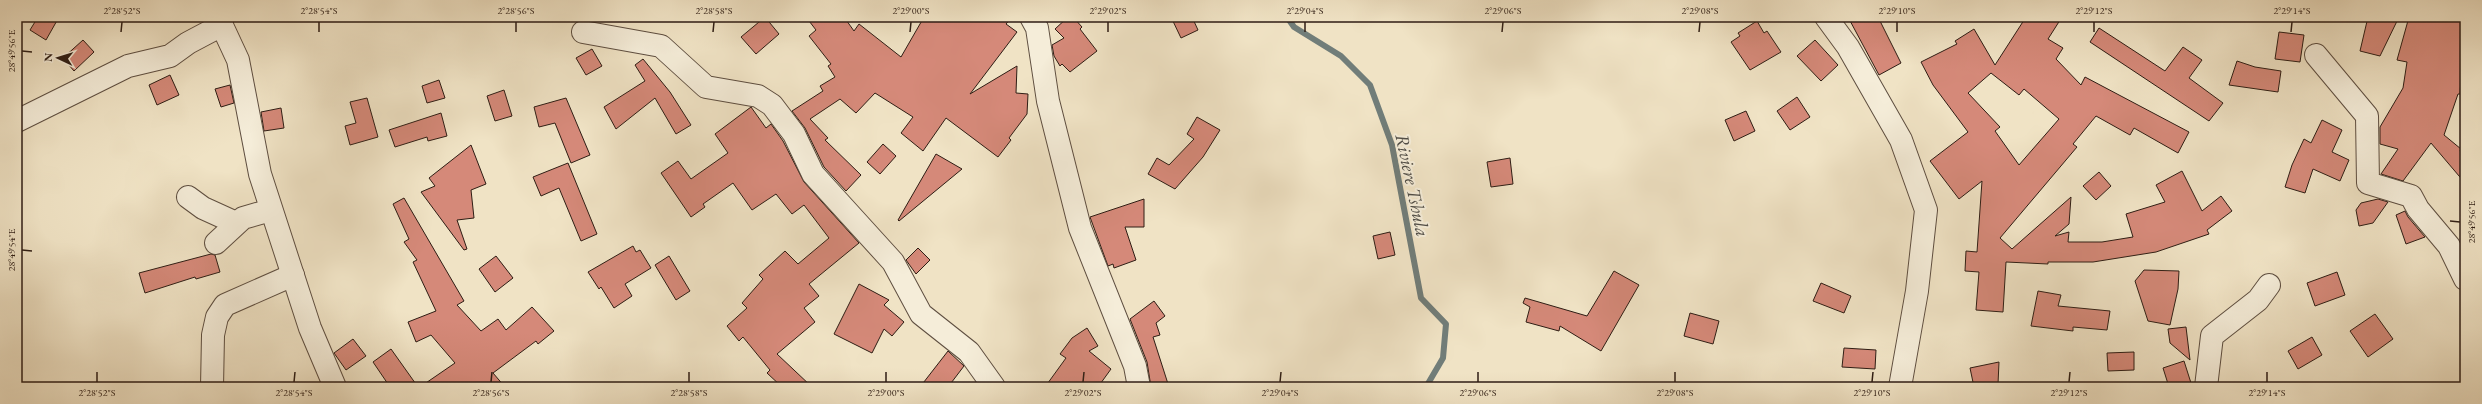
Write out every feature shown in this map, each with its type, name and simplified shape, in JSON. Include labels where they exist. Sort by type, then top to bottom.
[{"type":"street","points":[[1031,17],[1037,28],[1048,101],[1080,228],[1135,366],[1139,387]]},
{"type":"street","points":[[1826,17],[1848,47],[1901,140],[1926,210],[1917,291],[1900,387]]},
{"type":"street","points":[[17,121],[128,66],[170,56],[220,21],[238,60],[260,174],[271,210],[310,328],[335,387]]},
{"type":"street","points":[[583,32],[661,46],[706,87],[758,96],[772,105],[794,134],[813,174],[893,262],[921,314],[969,352],[994,387]]},
{"type":"street","points":[[2316,55],[2367,116],[2368,183],[2411,196],[2418,209],[2448,246],[2465,279]]},
{"type":"street","points":[[188,197],[203,208],[236,223]]},
{"type":"street","points":[[216,243],[236,223],[244,218],[271,210]]},
{"type":"street","points":[[212,387],[213,335],[217,316],[225,305],[293,275]]},
{"type":"street","points":[[2206,387],[2212,336],[2258,300],[2269,285]]},
{"type":"building","points":[[38,17],[59,17],[46,40],[30,30]]},
{"type":"building","points":[[765,17],[779,34],[756,54],[741,37]]},
{"type":"building","points":[[806,17],[844,17],[854,31],[859,24],[901,57],[924,17],[1012,17],[1006,24],[1017,32],[970,94],[1017,66],[1016,93],[1028,94],[1027,114],[1009,138],[1011,140],[998,157],[946,118],[923,151],[901,133],[913,117],[875,93],[856,113],[840,99],[810,119],[828,138],[825,140],[861,175],[846,191],[824,167],[805,128],[792,111],[823,91],[820,86],[835,77],[828,66],[831,64],[809,36],[816,30]]},
{"type":"building","points":[[1068,17],[1073,17],[1082,27],[1080,29],[1097,51],[1070,72],[1062,64],[1060,66],[1054,56],[1052,45],[1064,38],[1055,29]]},
{"type":"building","points":[[1171,17],[1192,17],[1198,30],[1181,38]]},
{"type":"building","points":[[1848,17],[1878,17],[1901,63],[1879,75]]},
{"type":"building","points":[[2026,17],[2062,17],[2048,39],[2063,48],[2056,59],[2081,85],[2085,77],[2189,132],[2178,153],[2134,128],[2130,135],[2096,116],[2073,144],[2077,147],[2000,238],[2012,249],[2071,197],[2069,224],[2055,236],[2069,232],[2068,242],[2102,242],[2133,237],[2126,214],[2165,202],[2156,185],[2182,171],[2202,211],[2221,196],[2232,211],[2207,230],[2209,234],[2156,252],[2093,262],[2048,262],[2048,264],[2006,262],[2003,312],[1976,310],[1979,272],[1965,271],[1966,251],[1977,252],[1982,181],[1959,199],[1930,161],[1968,132],[1933,85],[1921,62],[1957,44],[1955,41],[1974,29],[1995,65]],"holes":[[[1991,73],[2019,95],[2024,89],[2059,119],[2019,165],[1995,131],[2000,127],[1968,93]]]},
{"type":"building","points":[[2368,17],[2399,17],[2380,56],[2360,51]]},
{"type":"building","points":[[2409,17],[2465,17],[2460,94],[2458,94],[2444,135],[2461,149],[2460,151],[2465,157],[2465,183],[2431,143],[2403,181],[2381,174],[2398,149],[2380,144],[2380,127],[2403,88],[2407,62],[2397,60]]},
{"type":"building","points":[[1757,21],[1764,33],[1767,31],[1781,52],[1750,70],[1731,42],[1740,36],[1738,33]]},
{"type":"building","points":[[2099,28],[2165,71],[2183,47],[2202,60],[2189,78],[2223,103],[2209,121],[2090,42]]},
{"type":"building","points":[[2279,32],[2304,35],[2300,62],[2275,59]]},
{"type":"building","points":[[83,40],[94,52],[74,71],[63,58]]},
{"type":"building","points":[[1815,40],[1838,65],[1821,81],[1797,56]]},
{"type":"building","points":[[592,49],[602,66],[586,75],[576,58]]},
{"type":"building","points":[[643,59],[670,92],[691,125],[676,134],[655,98],[616,129],[604,107],[645,81],[635,65]]},
{"type":"building","points":[[2237,61],[2255,67],[2281,71],[2278,92],[2229,85]]},
{"type":"building","points":[[170,75],[179,95],[157,105],[149,85]]},
{"type":"building","points":[[439,80],[445,98],[427,103],[422,86]]},
{"type":"building","points":[[230,85],[234,103],[221,107],[215,89]]},
{"type":"building","points":[[504,90],[512,116],[495,121],[487,96]]},
{"type":"building","points":[[1797,97],[1810,117],[1790,130],[1777,111]]},
{"type":"building","points":[[367,98],[378,137],[350,145],[345,126],[356,123],[350,102]]},
{"type":"building","points":[[566,98],[590,155],[571,163],[555,123],[539,127],[534,107]]},
{"type":"building","points":[[751,107],[766,128],[771,124],[783,141],[804,182],[859,243],[809,284],[819,296],[804,308],[815,322],[777,354],[812,387],[782,387],[767,373],[770,370],[743,337],[739,341],[727,326],[747,308],[742,303],[763,279],[759,275],[785,251],[798,264],[829,238],[804,205],[792,214],[776,194],[752,210],[733,183],[703,204],[705,207],[691,217],[661,173],[678,161],[691,179],[728,153],[715,134]]},
{"type":"building","points":[[281,108],[284,128],[264,131],[261,112]]},
{"type":"building","points":[[1746,111],[1755,131],[1734,141],[1725,120]]},
{"type":"building","points":[[441,113],[447,136],[428,141],[427,137],[395,147],[389,130]]},
{"type":"building","points":[[1197,117],[1220,130],[1203,157],[1175,189],[1148,174],[1157,158],[1169,165],[1194,139],[1187,134]]},
{"type":"building","points":[[2322,120],[2342,130],[2332,152],[2349,160],[2340,181],[2313,169],[2305,193],[2285,187],[2292,165],[2304,139],[2311,143]]},
{"type":"building","points":[[883,144],[896,156],[880,174],[867,162]]},
{"type":"building","points":[[471,145],[486,184],[471,190],[474,218],[457,220],[467,249],[464,250],[421,192],[435,186],[429,178]]},
{"type":"building","points":[[936,154],[962,169],[899,221],[898,220]]},
{"type":"building","points":[[1510,158],[1513,184],[1491,187],[1487,162]]},
{"type":"building","points":[[568,163],[597,234],[581,241],[559,188],[541,196],[533,177]]},
{"type":"building","points":[[2099,172],[2111,186],[2096,200],[2083,186]]},
{"type":"building","points":[[404,198],[464,301],[457,305],[481,331],[498,319],[506,330],[532,307],[554,331],[538,344],[536,341],[493,373],[505,387],[420,387],[455,363],[431,335],[416,342],[408,322],[436,311],[413,262],[417,260],[404,242],[409,239],[393,204]]},
{"type":"building","points":[[1144,199],[1144,227],[1125,227],[1136,260],[1114,268],[1113,264],[1108,266],[1090,217]]},
{"type":"building","points":[[2378,199],[2388,202],[2373,223],[2359,226],[2356,210],[2361,203]]},
{"type":"building","points":[[2405,211],[2408,217],[2425,237],[2406,244],[2396,215]]},
{"type":"building","points":[[1390,232],[1395,255],[1378,259],[1373,236]]},
{"type":"building","points":[[633,246],[636,252],[640,250],[651,268],[625,284],[632,296],[614,308],[601,287],[599,289],[588,272]]},
{"type":"building","points":[[918,248],[930,260],[916,274],[906,260]]},
{"type":"building","points":[[211,254],[215,255],[220,272],[196,279],[195,277],[145,293],[139,273]]},
{"type":"building","points":[[496,256],[513,278],[495,292],[479,269]]},
{"type":"building","points":[[669,256],[690,291],[676,300],[655,265]]},
{"type":"building","points":[[2144,270],[2179,271],[2178,289],[2170,325],[2148,321],[2135,281]]},
{"type":"building","points":[[1614,271],[1639,285],[1601,351],[1560,326],[1559,331],[1526,322],[1530,307],[1523,303],[1525,298],[1587,316]]},
{"type":"building","points":[[2337,272],[2345,295],[2315,306],[2307,283]]},
{"type":"building","points":[[1821,283],[1851,296],[1844,313],[1813,301]]},
{"type":"building","points":[[859,284],[889,300],[884,305],[904,322],[892,336],[884,329],[872,353],[834,334]]},
{"type":"building","points":[[2038,291],[2061,295],[2058,306],[2110,311],[2107,330],[2073,327],[2073,331],[2031,326]]},
{"type":"building","points":[[1154,301],[1165,316],[1156,323],[1160,335],[1153,337],[1169,387],[1151,387],[1147,362],[1130,319]]},
{"type":"building","points":[[1690,313],[1719,321],[1713,344],[1684,336]]},
{"type":"building","points":[[2375,314],[2393,339],[2368,357],[2350,331]]},
{"type":"building","points":[[2186,327],[2190,360],[2170,343],[2168,329]]},
{"type":"building","points":[[1087,328],[1098,346],[1089,351],[1111,369],[1098,387],[1045,387],[1066,358],[1060,354],[1072,338]]},
{"type":"building","points":[[2312,337],[2322,355],[2298,369],[2288,351]]},
{"type":"building","points":[[353,339],[366,356],[346,370],[334,353]]},
{"type":"building","points":[[1844,348],[1876,350],[1875,369],[1842,367]]},
{"type":"building","points":[[391,349],[418,387],[390,387],[373,362]]},
{"type":"building","points":[[948,351],[964,366],[948,387],[920,387]]},
{"type":"building","points":[[2134,352],[2134,370],[2108,371],[2107,353]]},
{"type":"building","points":[[2184,361],[2191,383],[2169,387],[2163,368]]},
{"type":"building","points":[[1999,362],[1998,384],[1974,387],[1970,368]]},
{"type":"waterway","name":"Riviere Tshula","points":[[1287,17],[1294,27],[1341,56],[1370,85],[1392,145],[1421,298],[1446,324],[1443,358],[1426,387]]}]
